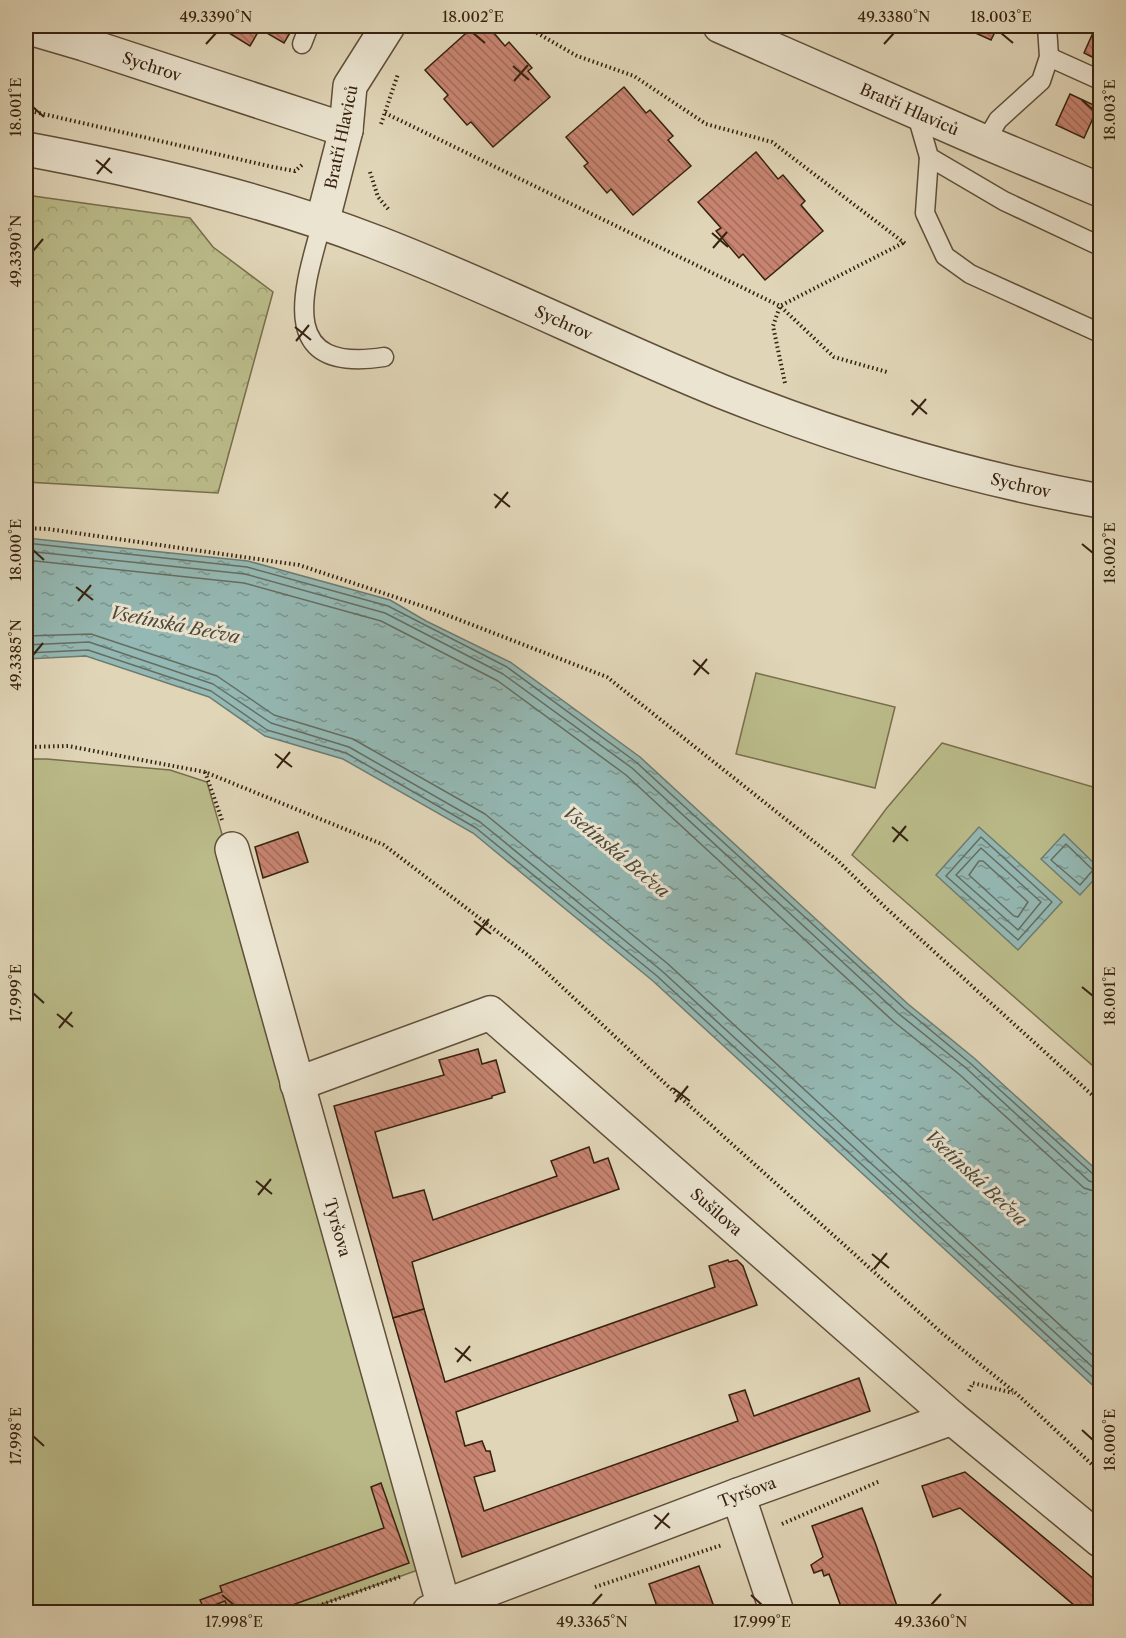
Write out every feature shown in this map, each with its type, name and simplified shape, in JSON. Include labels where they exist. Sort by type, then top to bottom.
[{"type":"street","name":"Bratří Hlaviců","points":[[322,223],[346,130],[350,86],[388,26]]},
{"type":"street","name":"Bratří Hlaviců","points":[[720,26],[1101,190]]},
{"type":"street","name":"Sychrov","points":[[26,27],[346,130]]},
{"type":"street","name":"Sychrov","points":[[26,149],[178,182],[322,223],[379,243],[613,345],[803,423],[949,469],[1101,501]]},
{"type":"street","name":"Tyršova","points":[[232,849],[432,1565],[436,1610],[738,1495],[952,1418]]},
{"type":"street","name":"Sušilova","points":[[297,1084],[490,1012],[952,1418],[1101,1540]]},
{"type":"street","points":[[738,1495],[777,1612]]},
{"type":"lane","points":[[302,44],[309,26]]},
{"type":"lane","points":[[985,142],[998,120],[1041,81],[1049,57],[1047,26]]},
{"type":"lane","points":[[1049,57],[1101,80]]},
{"type":"lane","points":[[916,112],[929,157],[925,213],[945,256],[970,274],[1101,333]]},
{"type":"lane","points":[[929,157],[1004,201],[1101,246]]},
{"type":"lane","points":[[322,223],[304,293],[302,312],[306,326],[322,351],[334,357],[362,361],[384,357]]},
{"type":"path","points":[[525,26],[577,56],[634,76],[706,124],[772,142],[907,243],[780,306],[774,326],[774,338],[788,395]]},
{"type":"path","points":[[378,136],[400,68]]},
{"type":"path","points":[[26,110],[295,171],[307,160]]},
{"type":"path","points":[[384,113],[780,306],[834,357],[887,372]]},
{"type":"path","points":[[371,166],[372,184],[378,197],[384,206],[398,217]]},
{"type":"path","points":[[26,528],[48,529],[299,565],[434,610],[607,677],[837,860],[886,908],[1101,1102]]},
{"type":"path","points":[[26,747],[68,746],[205,771],[384,845],[529,956],[688,1105],[943,1334],[1017,1394],[1101,1472]]},
{"type":"path","points":[[205,771],[232,849]]},
{"type":"path","points":[[952,1418],[973,1383],[1017,1394]]},
{"type":"path","points":[[781,1525],[886,1479]]},
{"type":"path","points":[[593,1587],[725,1544]]},
{"type":"path","points":[[301,1612],[432,1565]]},
{"type":"green space","points":[[26,195],[190,218],[213,247],[273,292],[218,493],[26,482]]},
{"type":"green space","points":[[756,673],[895,707],[875,788],[736,754]]},
{"type":"green space","points":[[942,743],[1100,789],[1100,1072],[852,855],[886,809]]},
{"type":"green space","points":[[26,759],[170,770],[207,782],[432,1565],[300,1612],[26,1612]]},
{"type":"water","name":"Vsetínská Bečva","points":[[26,538],[248,561],[390,600],[426,621],[510,662],[640,757],[908,1004],[974,1058],[1100,1173],[1100,1392],[653,981],[473,833],[343,759],[265,736],[209,697],[86,656],[26,659]]},
{"type":"water","points":[[979,827],[1062,902],[1018,950],[936,875]]},
{"type":"water","points":[[1064,834],[1100,869],[1100,873],[1080,895],[1041,859]]},
{"type":"building","points":[[234,26],[261,27],[250,46],[229,33]]},
{"type":"building","points":[[268,26],[294,26],[284,43],[265,32]]},
{"type":"building","points":[[474,26],[488,26],[505,46],[509,42],[532,68],[528,71],[550,97],[493,147],[471,122],[467,125],[444,99],[448,95],[425,70]]},
{"type":"building","points":[[960,26],[998,26],[991,40]]},
{"type":"building","points":[[1096,26],[1100,26],[1100,61],[1084,53]]},
{"type":"building","points":[[624,87],[646,113],[650,110],[673,136],[668,140],[691,166],[633,215],[611,189],[607,193],[584,166],[588,163],[566,137]]},
{"type":"building","points":[[1070,94],[1098,107],[1084,138],[1056,125]]},
{"type":"building","points":[[756,152],[778,179],[783,175],[805,201],[801,205],[823,231],[765,280],[743,254],[739,258],[716,231],[721,228],[698,202]]},
{"type":"building","points":[[298,832],[308,862],[263,878],[255,847]]},
{"type":"building","points":[[478,1049],[482,1064],[496,1060],[505,1092],[492,1096],[492,1098],[375,1132],[393,1198],[424,1190],[433,1220],[557,1176],[551,1161],[589,1147],[594,1163],[608,1158],[619,1189],[412,1262],[424,1309],[393,1318],[334,1106],[444,1075],[439,1060]]},
{"type":"building","points":[[728,1260],[729,1262],[737,1260],[743,1266],[757,1305],[456,1412],[465,1446],[482,1441],[486,1451],[490,1451],[495,1471],[474,1477],[484,1511],[738,1421],[729,1395],[745,1390],[754,1416],[859,1378],[870,1411],[462,1557],[393,1318],[424,1309],[445,1382],[715,1287],[709,1266]]},
{"type":"building","points":[[965,1472],[1100,1584],[1100,1612],[1082,1612],[960,1508],[933,1517],[922,1486]]},
{"type":"building","points":[[381,1483],[409,1563],[273,1612],[229,1612],[225,1601],[204,1609],[200,1600],[222,1592],[220,1586],[384,1528],[371,1487]]},
{"type":"building","points":[[862,1508],[899,1612],[843,1612],[829,1574],[824,1576],[822,1570],[814,1573],[811,1565],[823,1557],[812,1526]]},
{"type":"building","points":[[699,1566],[716,1612],[659,1612],[649,1584]]}]
